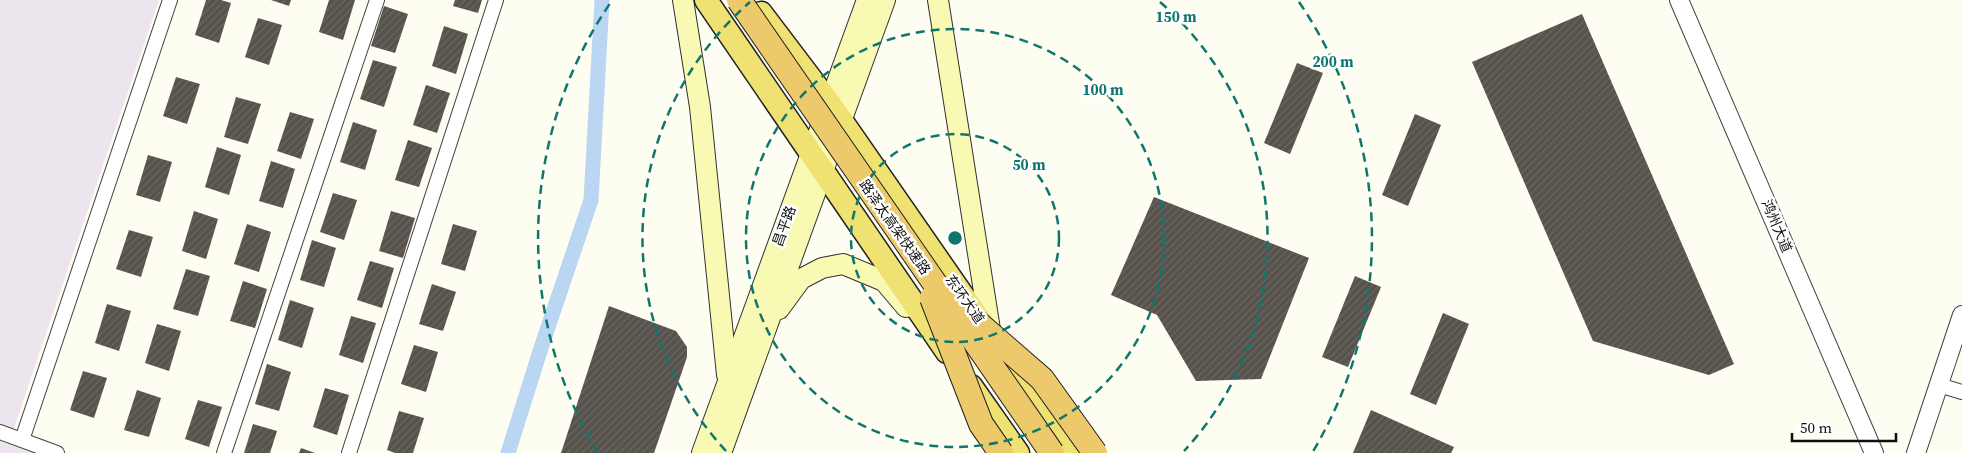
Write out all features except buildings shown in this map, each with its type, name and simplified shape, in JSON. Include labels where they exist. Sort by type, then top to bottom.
[{"type":"highway","name":"路泽太高架快速路","points":[[726,0],[935,293],[1052,453]]},
{"type":"highway","name":"路泽太高架快速路","points":[[739,0],[935,293],[1039,453]]},
{"type":"highway","points":[[935,293],[981,424],[1001,453]]},
{"type":"highway","points":[[935,293],[1042,379],[1096,453]]},
{"type":"main road","points":[[683,0],[700,107],[728,380]]},
{"type":"main road","points":[[706,0],[1018,453]]},
{"type":"main road","name":"东环大道","points":[[751,0],[836,114],[1072,453]]},
{"type":"main road","name":"昌平路","points":[[836,114],[867,0]]},
{"type":"main road","name":"昌平路","points":[[702,453],[728,380],[836,114],[885,0]]},
{"type":"main road","points":[[938,0],[991,336]]},
{"type":"main road","name":"昌平路","points":[[721,453],[764,329],[817,161]]},
{"type":"main road","points":[[764,329],[801,279],[822,268],[843,264],[884,281],[957,366]]},
{"type":"street","points":[[22,440],[170,0]]},
{"type":"street","points":[[224,453],[376,0]]},
{"type":"street","points":[[349,453],[496,0]]},
{"type":"street","name":"鸿州大道","points":[[1679,0],[1874,453]]},
{"type":"street","points":[[1916,453],[1962,315]]},
{"type":"street","points":[[1939,385],[1962,392]]},
{"type":"street","points":[[0,432],[58,453]]},
{"type":"shaded area","points":[[0,0],[159,0],[11,437],[38,453],[0,453]]},
{"type":"waterway","points":[[508,453],[591,200],[602,0]]}]
